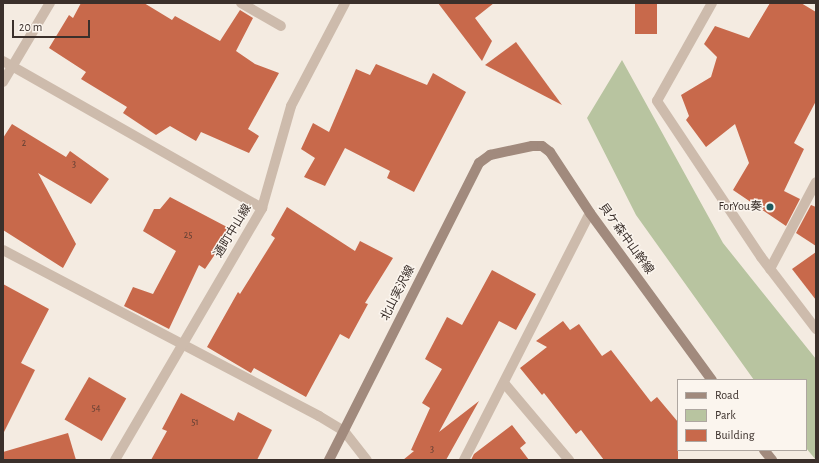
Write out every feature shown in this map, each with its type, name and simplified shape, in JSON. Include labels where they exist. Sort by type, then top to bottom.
[{"type":"street","points":[[3,82],[8,64],[50,3]]},
{"type":"street","points":[[242,3],[281,26]]},
{"type":"street","name":"通町中山線","points":[[115,460],[180,345],[262,208],[291,106],[345,3]]},
{"type":"street","points":[[712,3],[657,101],[770,269],[816,329]]},
{"type":"street","points":[[8,64],[262,208]]},
{"type":"street","name":"貝ケ森中山幹線","points":[[503,152],[542,146],[550,152],[590,213],[711,379]]},
{"type":"street","name":"北山実沢線","points":[[329,460],[479,163],[490,155],[503,152]]},
{"type":"street","points":[[770,269],[816,182]]},
{"type":"street","points":[[464,460],[590,213]]},
{"type":"street","points":[[3,250],[344,431],[367,460]]},
{"type":"street","points":[[504,383],[569,460]]},
{"type":"street","points":[[765,451],[772,460]]},
{"type":"green space","points":[[622,60],[723,243],[816,359],[816,460],[807,449],[807,379],[753,379],[636,215],[587,118]]},
{"type":"building","points":[[81,3],[144,3],[172,20],[175,16],[220,41],[240,10],[253,18],[236,51],[255,64],[279,73],[248,129],[259,136],[249,153],[201,132],[196,141],[170,126],[156,135],[123,113],[127,107],[81,79],[86,72],[49,48],[69,15],[73,18]]},
{"type":"building","points":[[438,3],[494,3],[475,18],[492,41],[482,61]]},
{"type":"building","points":[[635,3],[657,3],[657,34],[635,34]]},
{"type":"building","points":[[770,3],[801,3],[816,12],[816,101],[794,143],[804,149],[784,191],[800,199],[786,226],[733,190],[749,163],[735,124],[706,147],[686,120],[689,116],[681,95],[711,77],[717,57],[704,44],[715,26],[749,38]]},
{"type":"building","points":[[516,42],[562,105],[485,65]]},
{"type":"building","points":[[376,64],[427,85],[433,73],[466,92],[414,192],[387,178],[390,171],[345,148],[325,186],[304,177],[315,158],[301,149],[313,123],[329,132],[356,69],[370,75]]},
{"type":"building","points":[[12,124],[66,157],[70,151],[109,179],[91,204],[38,173],[76,244],[63,268],[3,230],[3,138]]},
{"type":"building","points":[[170,197],[227,227],[224,241],[205,269],[199,265],[169,329],[124,306],[133,287],[153,294],[176,251],[143,231],[154,209],[160,209]]},
{"type":"building","points":[[811,205],[816,207],[816,246],[796,233]]},
{"type":"building","points":[[287,207],[355,251],[360,241],[393,258],[365,303],[368,304],[349,339],[340,334],[306,397],[254,368],[251,373],[207,347],[238,292],[240,294],[275,238],[271,235]]},
{"type":"building","points":[[816,252],[816,300],[792,269]]},
{"type":"building","points":[[492,270],[536,294],[516,330],[499,321],[439,432],[479,401],[446,460],[403,460],[414,451],[411,450],[430,408],[422,403],[442,369],[425,359],[447,317],[462,325]]},
{"type":"building","points":[[3,284],[49,309],[21,363],[35,370],[3,434]]},
{"type":"building","points":[[563,321],[570,330],[579,324],[602,356],[611,350],[651,402],[657,397],[677,421],[678,460],[604,460],[581,430],[576,434],[544,393],[542,395],[520,368],[547,347],[536,341]]},
{"type":"building","points":[[89,377],[126,398],[102,441],[64,419]]},
{"type":"building","points":[[181,393],[234,421],[238,412],[272,430],[257,460],[151,460],[167,431],[162,429]]},
{"type":"building","points":[[512,425],[526,443],[520,448],[529,460],[471,460],[474,454]]},
{"type":"building","points":[[68,433],[76,460],[3,460],[3,452]]},
{"type":"place","name":"ForYou奏","points":[[770,207]]}]
